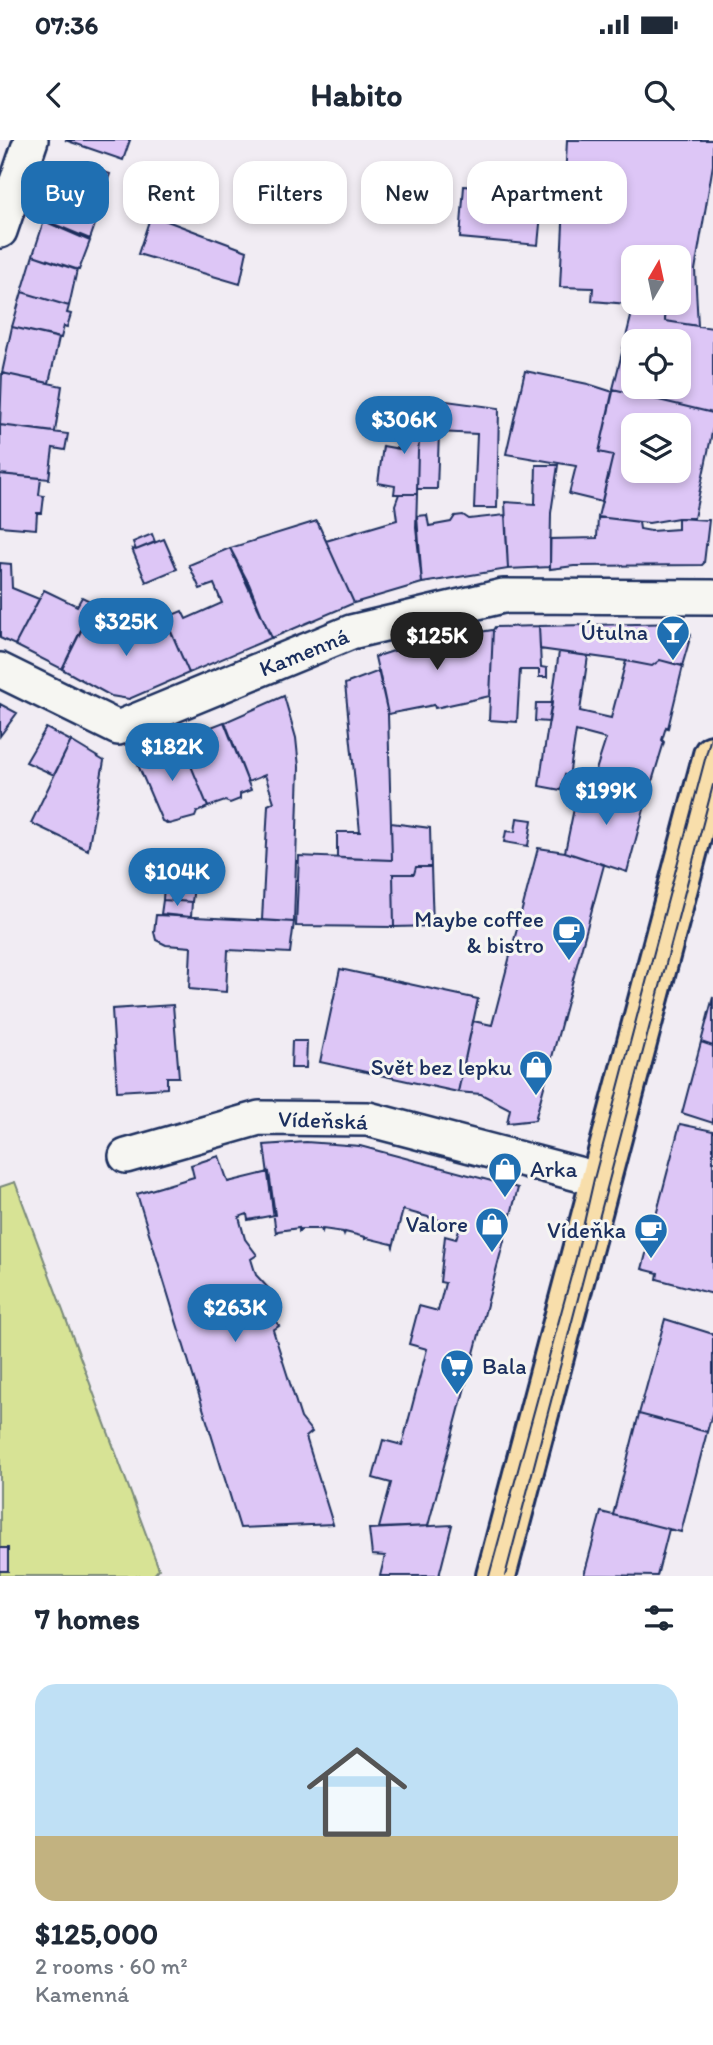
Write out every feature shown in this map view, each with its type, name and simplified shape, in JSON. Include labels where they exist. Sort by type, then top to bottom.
[{"type":"main road","points":[[496,1576],[711,774]]},
{"type":"street","points":[[0,231],[31,140]]},
{"type":"street","name":"Kamenná","points":[[0,670],[118,728],[351,632],[503,596],[713,597]]},
{"type":"street","name":"Vídeňská","points":[[126,1156],[259,1118],[368,1119],[601,1180]]},
{"type":"green space","points":[[15,1182],[159,1569],[153,1576],[0,1576],[0,1187]]},
{"type":"building","points":[[65,140],[130,140],[123,160]]},
{"type":"building","points":[[567,140],[713,140],[713,165],[695,270],[698,326],[665,321],[665,315],[691,315],[691,245],[621,245],[621,303],[592,301],[593,288],[560,287],[563,224],[627,224],[627,161],[566,161]]},
{"type":"building","points":[[464,186],[467,186],[467,224],[540,224],[538,245],[460,238]]},
{"type":"building","points":[[43,224],[51,224],[90,241],[79,270],[33,255]]},
{"type":"building","points":[[54,224],[95,224],[90,239]]},
{"type":"building","points":[[148,224],[175,224],[247,251],[240,284],[138,254]]},
{"type":"building","points":[[33,255],[77,270],[69,306],[22,292]]},
{"type":"building","points":[[22,292],[69,306],[67,313],[71,314],[61,338],[12,327]]},
{"type":"building","points":[[632,315],[665,315],[665,321],[713,328],[713,413],[655,399],[691,399],[691,329],[628,329]]},
{"type":"building","points":[[12,327],[59,338],[49,383],[2,373]]},
{"type":"building","points":[[621,357],[621,391],[613,389]]},
{"type":"building","points":[[525,371],[613,392],[599,452],[613,455],[602,502],[569,494],[576,466],[506,454]]},
{"type":"building","points":[[2,373],[62,386],[55,432],[0,425]]},
{"type":"building","points":[[613,389],[621,391],[621,399],[655,399],[713,413],[713,428],[694,518],[649,523],[598,517],[613,455],[599,452]]},
{"type":"building","points":[[424,398],[499,408],[497,508],[474,508],[477,434],[439,432],[437,489],[417,489]]},
{"type":"building","points":[[407,404],[424,406],[418,451],[417,494],[394,494],[395,486],[378,483],[383,446],[400,449]]},
{"type":"building","points":[[0,425],[68,434],[65,450],[53,448],[49,479],[0,474]]},
{"type":"building","points":[[536,465],[558,465],[551,513],[550,567],[508,569],[505,502],[535,504]]},
{"type":"building","points":[[0,474],[41,478],[39,495],[44,496],[42,513],[37,513],[36,529],[0,526]]},
{"type":"building","points":[[399,494],[417,494],[416,528],[422,583],[354,603],[326,541],[397,520],[395,505]]},
{"type":"building","points":[[427,515],[429,526],[451,522],[455,516],[463,515],[469,519],[505,515],[508,569],[422,583],[417,516]]},
{"type":"building","points":[[598,517],[639,522],[640,529],[651,531],[678,529],[678,518],[709,520],[704,563],[550,569],[550,539],[597,538]]},
{"type":"building","points":[[317,521],[354,603],[272,638],[230,548]]},
{"type":"building","points":[[152,534],[155,542],[136,550],[133,542]]},
{"type":"building","points":[[164,539],[177,569],[146,582],[132,549],[136,550]]},
{"type":"building","points":[[230,548],[249,584],[271,638],[189,673],[165,618],[182,611],[186,619],[222,603],[214,584],[200,589],[189,565]]},
{"type":"building","points":[[0,563],[11,564],[12,588],[39,599],[15,645],[0,638]]},
{"type":"building","points":[[44,590],[77,606],[82,597],[94,603],[62,669],[15,645]]},
{"type":"building","points":[[89,615],[120,630],[119,636],[134,636],[135,630],[165,618],[189,673],[129,699],[111,696],[62,669]]},
{"type":"building","points":[[684,623],[691,635],[682,666],[660,660],[652,666],[540,649],[539,626]]},
{"type":"building","points":[[539,626],[541,667],[547,668],[547,677],[539,677],[539,670],[520,670],[517,722],[489,720],[493,630],[495,627]]},
{"type":"building","points":[[493,630],[490,696],[435,708],[434,705],[388,714],[375,657],[427,640]]},
{"type":"building","points":[[559,652],[588,656],[580,711],[611,718],[626,661],[652,666],[660,660],[683,666],[647,798],[600,788],[597,795],[589,792],[606,739],[576,731],[569,777],[565,775],[561,790],[539,786]]},
{"type":"building","points":[[379,671],[388,714],[392,860],[337,858],[337,832],[360,832],[345,684]]},
{"type":"building","points":[[284,696],[296,738],[299,767],[294,922],[262,920],[268,805],[274,802],[265,775],[248,782],[225,722]]},
{"type":"building","points":[[536,703],[552,703],[549,722],[535,721]]},
{"type":"building","points":[[0,704],[17,713],[0,736]]},
{"type":"building","points":[[224,722],[251,790],[240,794],[240,799],[230,803],[225,801],[208,807],[180,739]]},
{"type":"building","points":[[46,728],[71,741],[54,775],[26,762]]},
{"type":"building","points":[[180,739],[208,807],[197,812],[195,817],[169,824],[162,821],[138,765],[142,756]]},
{"type":"building","points":[[71,741],[104,761],[88,850],[31,823]]},
{"type":"building","points":[[600,788],[647,798],[627,872],[565,852],[578,789],[597,795]]},
{"type":"building","points":[[517,818],[532,820],[528,846],[504,842],[506,831],[515,832]]},
{"type":"building","points":[[391,823],[430,828],[431,867],[416,867],[414,874],[393,874],[394,927],[296,926],[299,856],[392,860]]},
{"type":"building","points":[[538,848],[565,852],[604,865],[535,1120],[507,1123],[510,1109],[481,1094],[458,1092],[473,1021],[492,1025]]},
{"type":"building","points":[[416,867],[431,867],[433,926],[394,927],[393,874],[414,874]]},
{"type":"building","points":[[164,884],[194,887],[192,902],[163,900]]},
{"type":"building","points":[[163,900],[192,902],[191,917],[161,914]]},
{"type":"building","points":[[156,915],[294,922],[290,953],[228,950],[226,992],[189,989],[191,947],[166,945],[156,940]]},
{"type":"building","points":[[340,969],[478,999],[458,1092],[320,1062]]},
{"type":"building","points":[[713,997],[713,1046],[701,1042]]},
{"type":"building","points":[[173,1005],[179,1077],[167,1077],[167,1088],[117,1091],[112,1009]]},
{"type":"building","points":[[292,1041],[307,1041],[306,1068],[291,1068]]},
{"type":"building","points":[[701,1042],[713,1046],[713,1123],[682,1113]]},
{"type":"building","points":[[680,1124],[713,1131],[713,1294],[657,1279],[658,1273],[642,1269]]},
{"type":"building","points":[[306,1142],[360,1146],[518,1188],[428,1526],[379,1528],[391,1483],[373,1478],[383,1440],[402,1445],[427,1349],[409,1344],[419,1306],[438,1311],[445,1283],[440,1282],[445,1236],[456,1239],[460,1226],[403,1210],[393,1247],[392,1244],[365,1237],[323,1229],[322,1232],[321,1229],[299,1231],[299,1228],[276,1233],[264,1145]]},
{"type":"building","points":[[219,1156],[228,1182],[269,1172],[275,1215],[248,1220],[247,1214],[239,1217],[245,1239],[257,1255],[251,1259],[256,1275],[269,1289],[262,1295],[267,1309],[279,1326],[273,1330],[301,1418],[312,1432],[306,1437],[333,1524],[240,1528],[137,1194],[194,1177],[191,1165]]},
{"type":"building","points":[[665,1319],[713,1334],[713,1410],[707,1432],[639,1414]]},
{"type":"building","points":[[639,1414],[707,1432],[681,1532],[613,1515]]},
{"type":"building","points":[[601,1512],[669,1529],[657,1576],[584,1575]]},
{"type":"building","points":[[452,1525],[439,1576],[380,1576],[385,1556],[372,1555],[369,1529]]},
{"type":"building","points":[[0,1548],[8,1548],[8,1571],[0,1571]]},
{"type":"tram line","points":[[489,1576],[576,1258],[594,1179],[713,729]]},
{"type":"tram line","points":[[505,1576],[713,785]]},
{"type":"place","name":"Útulna","points":[[673,662]]},
{"type":"place","name":"Maybe coffee & bistro","points":[[569,962]]},
{"type":"place","name":"Svět bez lepku","points":[[536,1097]]},
{"type":"place","name":"Arka","points":[[505,1199]]},
{"type":"place","name":"Valore","points":[[492,1254]]},
{"type":"place","name":"Vídeňka","points":[[651,1260]]},
{"type":"place","name":"Bala","points":[[457,1396]]}]
